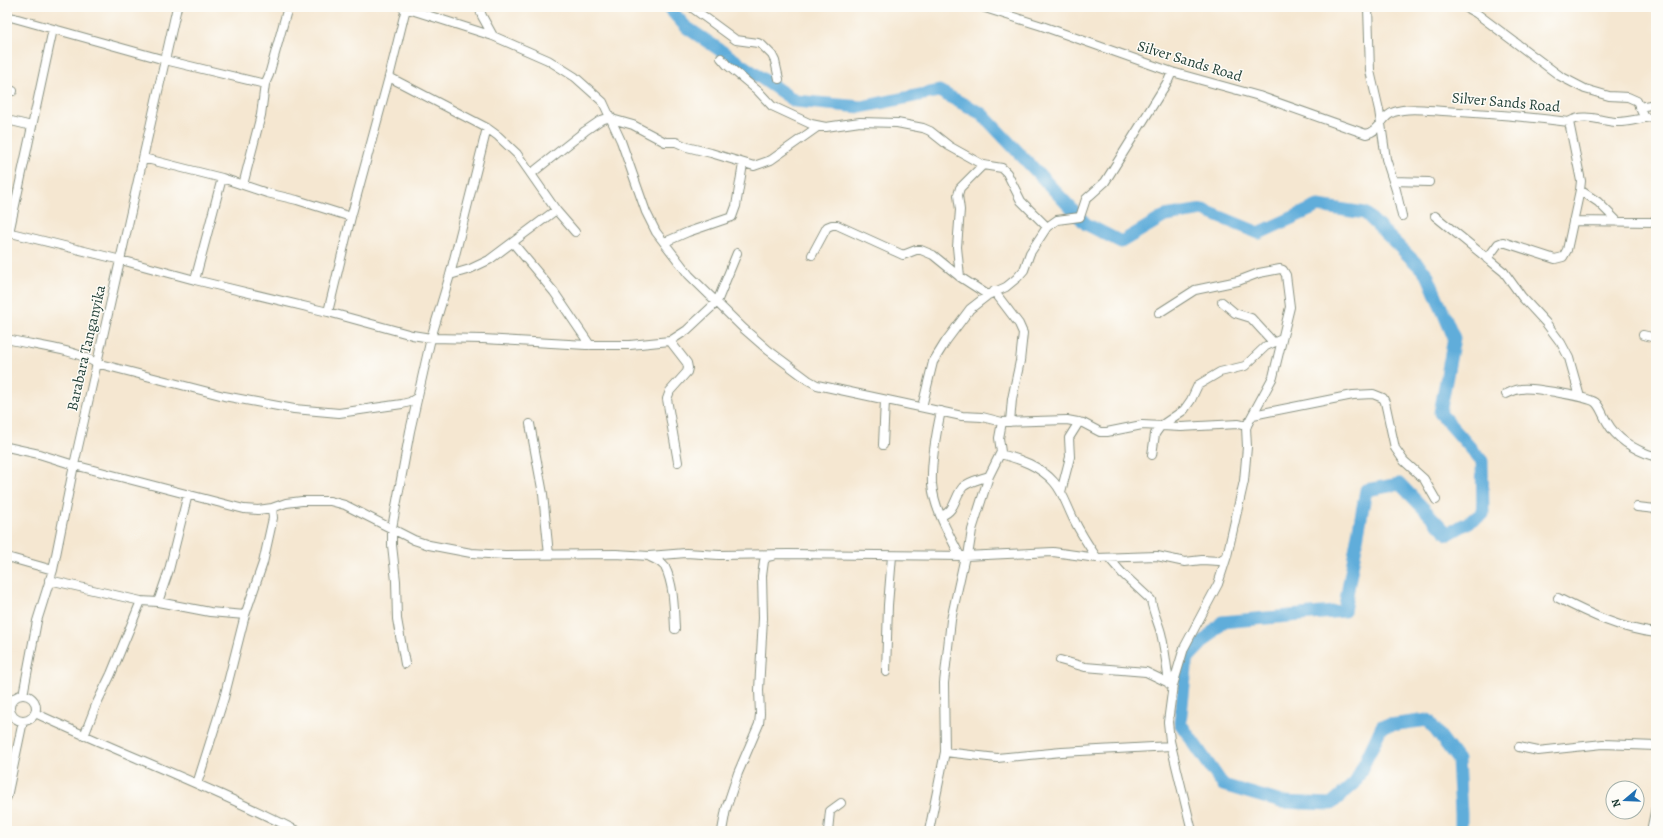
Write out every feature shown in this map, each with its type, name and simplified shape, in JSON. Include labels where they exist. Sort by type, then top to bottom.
[{"type":"street","name":"Barabara Tanganyika","points":[[23,695],[37,621],[53,570],[96,363],[121,260],[177,7]]},
{"type":"street","points":[[243,185],[261,115],[265,84],[269,75],[288,7]]},
{"type":"street","points":[[328,312],[351,217],[389,77],[404,7],[493,36],[548,60],[575,77],[603,102],[621,142],[651,224],[689,275],[768,350],[817,385],[962,416],[982,417],[1006,422],[1060,419],[1079,422],[1095,430],[1107,432],[1142,425],[1160,427],[1238,424],[1248,426]]},
{"type":"street","points":[[479,7],[482,16],[493,36]]},
{"type":"street","points":[[691,7],[736,40],[758,42],[762,45],[772,54],[779,79]]},
{"type":"street","points":[[1368,7],[1370,71],[1382,123],[1386,159],[1402,216]]},
{"type":"street","points":[[1465,7],[1476,13],[1560,76],[1585,89],[1609,96],[1628,97],[1637,100],[1644,117]]},
{"type":"street","name":"Silver Sands Road","points":[[986,8],[1172,72],[1259,96],[1366,134],[1374,132],[1387,115],[1394,111],[1412,110],[1498,114],[1569,122],[1574,118],[1593,118],[1617,122],[1630,121],[1644,117],[1656,117]]},
{"type":"street","points":[[7,16],[165,60],[265,84]]},
{"type":"street","points":[[53,29],[8,232],[195,280],[328,312],[385,329],[431,338],[483,339],[590,345],[630,345],[670,340],[687,330],[717,302],[737,253]]},
{"type":"street","points":[[721,58],[727,65],[758,91],[772,106],[819,126],[873,122],[897,123],[923,128],[930,131],[949,146],[983,165],[1002,168],[1007,173],[1021,201],[1046,227]]},
{"type":"street","points":[[922,407],[933,362],[970,308],[991,293],[1006,286],[1024,270],[1030,253],[1046,227],[1057,220],[1080,217],[1086,199],[1105,182],[1168,81],[1172,72]]},
{"type":"street","points":[[389,77],[487,128],[498,136],[517,154],[532,173],[556,210],[575,232]]},
{"type":"street","points":[[1639,107],[1656,104]]},
{"type":"street","points":[[532,173],[585,131],[601,120],[611,118],[640,128],[665,142],[676,142],[687,147],[754,166],[764,164],[819,126]]},
{"type":"street","points":[[7,120],[32,126]]},
{"type":"street","points":[[1487,259],[1498,244],[1503,242],[1555,259],[1563,257],[1567,250],[1581,181],[1569,122]]},
{"type":"street","points":[[405,664],[397,619],[392,528],[431,338],[450,275],[487,128]]},
{"type":"street","points":[[143,158],[222,178],[351,217]]},
{"type":"street","points":[[665,242],[732,216],[736,206],[743,164]]},
{"type":"street","points":[[960,277],[957,247],[957,232],[960,210],[958,195],[960,188],[983,165]]},
{"type":"street","points":[[195,280],[222,178]]},
{"type":"street","points":[[1393,181],[1429,182]]},
{"type":"street","points":[[1580,190],[1598,202],[1618,222]]},
{"type":"street","points":[[450,275],[480,265],[513,243],[556,210]]},
{"type":"street","points":[[1435,216],[1504,272],[1561,343],[1569,358],[1580,398]]},
{"type":"street","points":[[1573,221],[1656,222]]},
{"type":"street","points":[[812,255],[823,232],[827,227],[834,224],[903,255],[916,250],[922,250],[933,255],[960,277],[991,293],[1019,324],[1023,333],[1020,361],[1012,399],[1006,422],[999,438],[1000,454],[989,476],[964,556],[951,620],[944,683],[945,752],[929,831]]},
{"type":"street","points":[[513,243],[554,292],[590,345]]},
{"type":"street","points":[[1159,313],[1196,290],[1238,281],[1259,272],[1280,269],[1286,275],[1290,307],[1273,377],[1253,415],[1246,432],[1247,447],[1244,481],[1227,556],[1218,584],[1184,648],[1171,684],[1168,722],[1171,746],[1192,831]]},
{"type":"street","points":[[1222,302],[1235,313],[1251,318],[1273,342]]},
{"type":"street","points":[[1643,335],[1656,338]]},
{"type":"street","points":[[7,339],[64,351],[88,358],[96,363],[224,396],[294,409],[338,413],[388,407],[410,402],[418,397]]},
{"type":"street","points":[[1152,455],[1155,434],[1160,427],[1184,410],[1191,400],[1198,385],[1220,372],[1245,366],[1266,346],[1282,339]]},
{"type":"street","points":[[670,340],[687,363],[688,368],[687,372],[670,391],[667,399],[678,462]]},
{"type":"street","points":[[1506,394],[1522,388],[1548,391],[1591,400],[1597,404],[1607,423],[1617,437],[1644,453],[1656,457]]},
{"type":"street","points":[[1253,415],[1353,395],[1373,394],[1380,396],[1385,402],[1395,448],[1404,461],[1424,479],[1436,500]]},
{"type":"street","points":[[883,445],[885,400]]},
{"type":"street","points":[[940,411],[932,484],[941,516],[964,556]]},
{"type":"street","points":[[1061,492],[1070,457],[1069,438],[1079,422]]},
{"type":"street","points":[[530,424],[543,494],[549,556]]},
{"type":"street","points":[[7,447],[46,455],[74,465],[244,509],[258,510],[272,508],[286,503],[302,501],[330,501],[345,505],[414,540],[447,549],[498,555],[549,556],[616,554],[648,556],[686,553],[719,556],[794,554],[964,556],[1053,552],[1097,558],[1157,556],[1185,562],[1202,560],[1219,561],[1227,556]]},
{"type":"street","points":[[1000,454],[1021,459],[1054,482],[1061,492],[1086,541],[1097,558]]},
{"type":"street","points":[[941,516],[952,510],[963,487],[969,483],[989,476]]},
{"type":"street","points":[[158,602],[169,570],[188,494]]},
{"type":"street","points":[[1637,507],[1656,509]]},
{"type":"street","points":[[197,784],[224,698],[245,615],[263,563],[273,518],[272,508]]},
{"type":"street","points":[[722,831],[726,809],[736,780],[759,724],[759,690],[763,618],[762,576],[764,561],[767,557],[775,555]]},
{"type":"street","points":[[648,556],[658,561],[664,567],[666,572],[670,583],[675,629]]},
{"type":"street","points":[[886,672],[888,605],[892,556]]},
{"type":"street","points":[[7,557],[53,570]]},
{"type":"street","points":[[1109,558],[1125,576],[1151,600],[1152,611],[1161,632],[1171,684]]},
{"type":"street","points":[[49,580],[141,600],[210,612],[245,615]]},
{"type":"street","points":[[1558,598],[1610,622],[1644,632],[1656,633]]},
{"type":"street","points":[[84,736],[96,704],[111,674],[141,600]]},
{"type":"street","points":[[1060,660],[1085,667],[1146,672],[1171,684]]},
{"type":"street","points":[[23,695],[30,697],[35,702],[35,713],[30,719],[19,721],[10,713],[8,704],[14,698],[23,695]]},
{"type":"street","points":[[35,713],[84,736],[261,812],[297,831]]},
{"type":"street","points":[[7,797],[23,721]]},
{"type":"street","points":[[1519,747],[1538,751],[1603,744],[1656,746]]},
{"type":"street","points":[[945,752],[997,758],[1062,752],[1171,746]]},
{"type":"street","points":[[828,831],[830,811],[841,803]]},
{"type":"street","points":[[1651,831],[1656,807]]},
{"type":"waterway","points":[[668,7],[686,27],[795,101],[861,107],[939,91],[982,114],[1086,224],[1121,242],[1165,216],[1203,210],[1259,233],[1318,206],[1365,213],[1427,274],[1454,338],[1440,413],[1482,461],[1483,514],[1448,534],[1400,484],[1366,490],[1344,611],[1222,622],[1187,659],[1180,723],[1223,785],[1281,802],[1331,804],[1355,783],[1382,726],[1428,720],[1458,760],[1461,831]]}]
